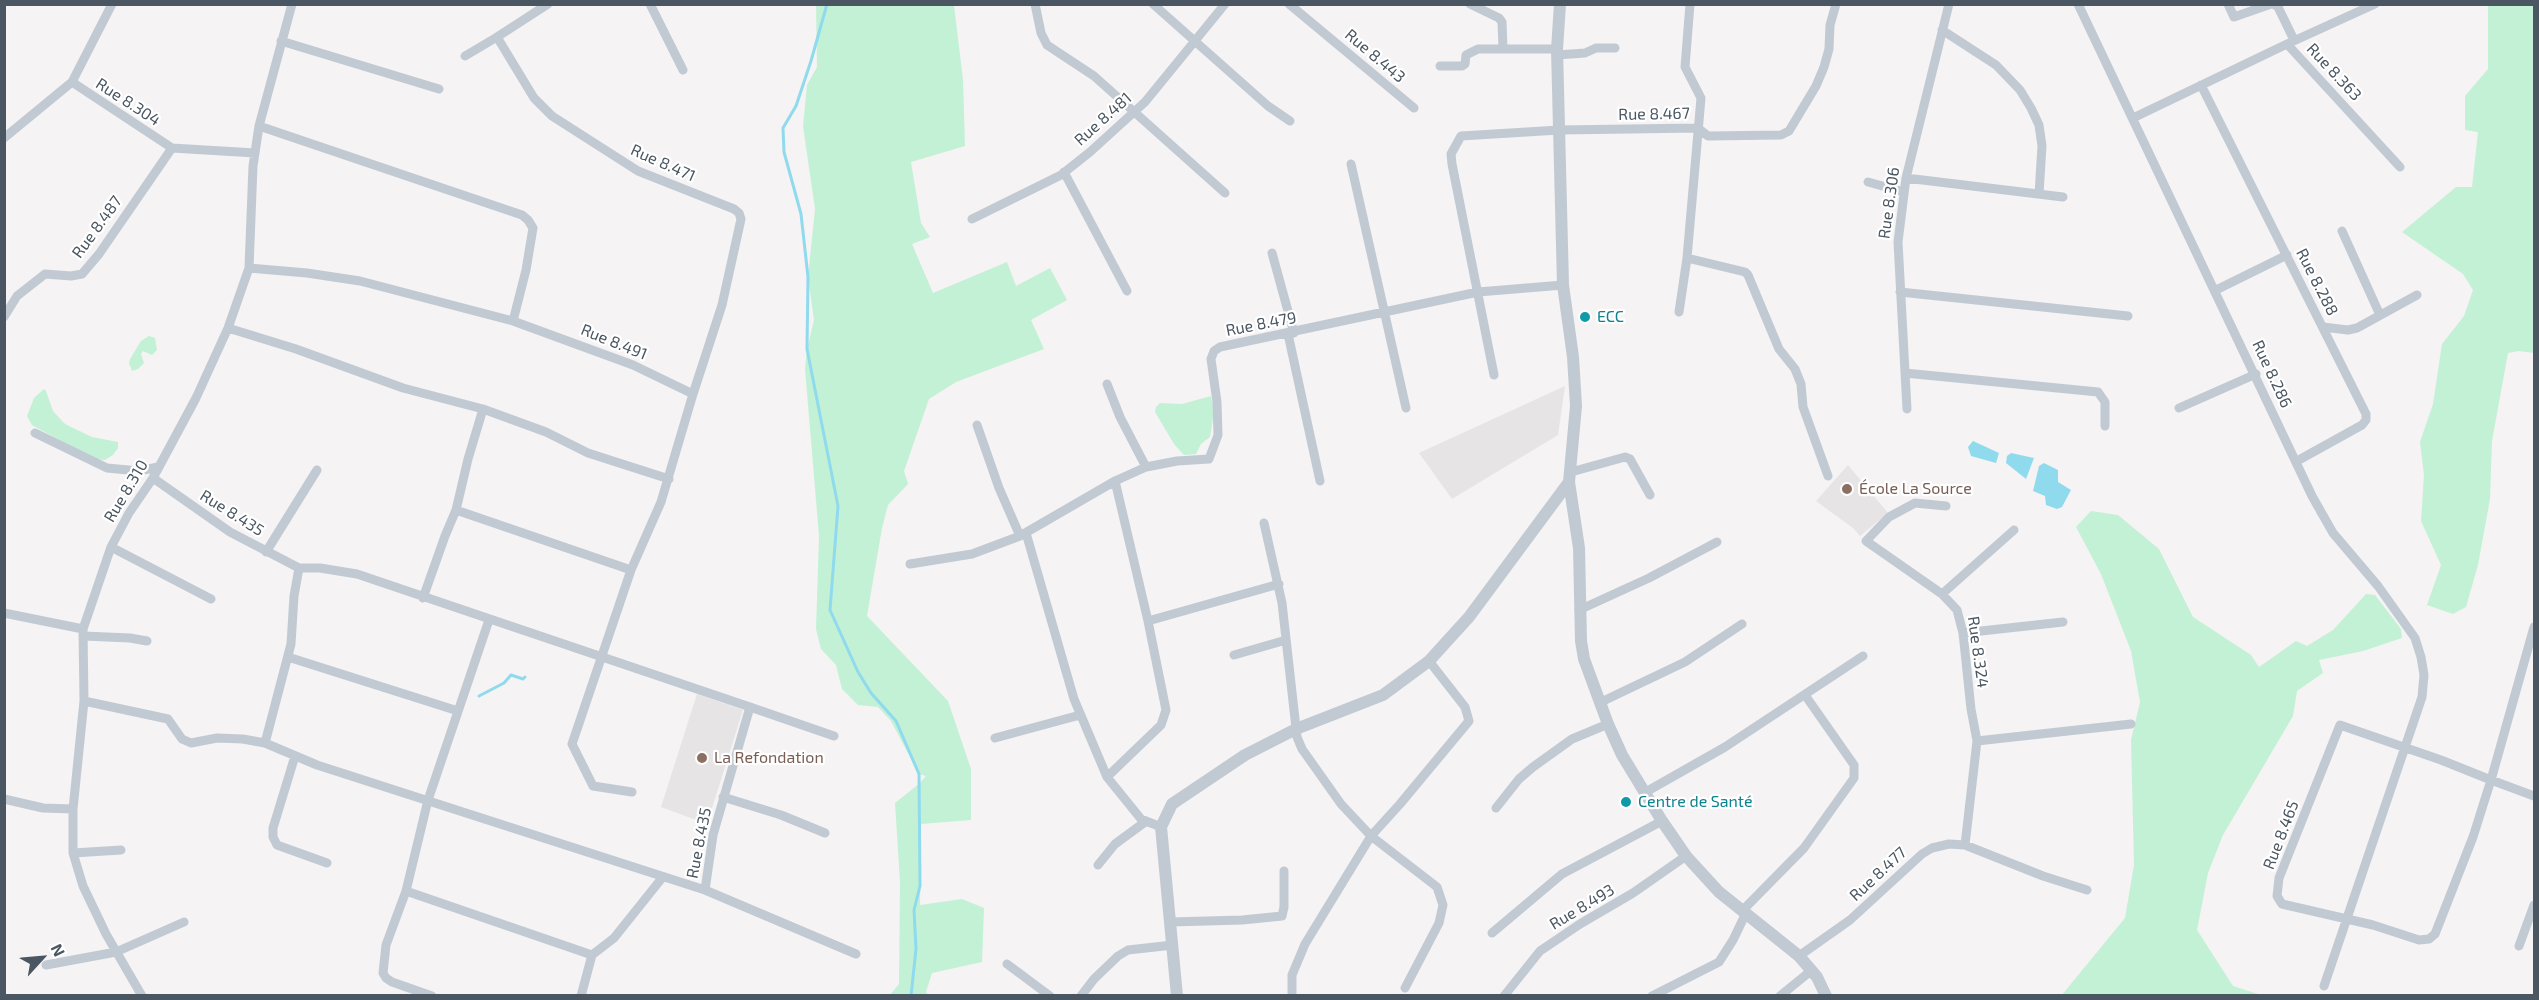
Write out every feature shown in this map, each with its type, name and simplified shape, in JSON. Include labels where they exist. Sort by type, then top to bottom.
[{"type":"street","name":"Rue 8.304","points":[[112,4],[72,82],[172,148],[255,153]]},
{"type":"street","name":"Rue 8.310","points":[[142,996],[116,952],[83,886],[73,853],[73,809],[84,701],[84,633],[111,547],[196,398],[228,328],[249,268],[255,153],[259,126],[292,4]]},
{"type":"street","points":[[465,56],[548,4]]},
{"type":"street","points":[[650,4],[683,70]]},
{"type":"street","points":[[1035,4],[1041,33],[1047,45],[1094,76],[1225,193]]},
{"type":"street","points":[[1153,4],[1268,106],[1290,121]]},
{"type":"street","name":"Rue 8.481","points":[[972,219],[1064,172],[1135,112],[1196,42],[1225,4]]},
{"type":"street","name":"Rue 8.443","points":[[1289,4],[1414,108]]},
{"type":"street","points":[[1470,4],[1499,18],[1502,22],[1503,50]]},
{"type":"street","points":[[1560,4],[1557,52],[1563,285],[1573,357],[1576,406],[1570,477],[1579,548],[1581,641],[1584,659],[1599,703],[1622,755],[1686,856],[1719,892],[1799,956],[1812,970],[1826,996]]},
{"type":"street","points":[[1679,312],[1687,258],[1701,98],[1685,67],[1690,4]]},
{"type":"street","name":"Rue 8.467","points":[[1478,292],[1452,164],[1451,154],[1461,136],[1559,130],[1698,128],[1708,136],[1781,135],[1789,131],[1816,86],[1824,67],[1829,49],[1830,25],[1836,4]]},
{"type":"street","name":"Rue 8.306","points":[[1907,410],[1898,242],[1906,178],[1949,4]]},
{"type":"street","name":"Rue 8.286","points":[[2078,4],[2256,374],[2312,496],[2333,533],[2378,586],[2415,638],[2421,657],[2424,675],[2422,697],[2324,986]]},
{"type":"street","points":[[2228,4],[2234,17],[2272,4],[2278,8],[2291,42],[2375,4]]},
{"type":"street","points":[[1942,30],[1996,65],[2020,90],[2031,108],[2039,125],[2042,146],[2038,194]]},
{"type":"street","name":"Rue 8.471","points":[[497,37],[534,98],[552,116],[638,171],[739,213],[741,219],[722,305],[693,394]]},
{"type":"street","points":[[281,41],[439,89]]},
{"type":"street","name":"Rue 8.363","points":[[2133,117],[2291,42],[2400,167]]},
{"type":"street","points":[[1440,66],[1462,66],[1470,51],[1585,53],[1596,48],[1615,48]]},
{"type":"street","points":[[4,138],[72,82]]},
{"type":"street","name":"Rue 8.288","points":[[2201,85],[2367,414],[2366,420],[2297,461]]},
{"type":"street","points":[[259,126],[522,214],[533,228],[526,270],[513,321]]},
{"type":"street","name":"Rue 8.487","points":[[4,317],[17,297],[45,274],[72,276],[82,274],[99,254],[172,148]]},
{"type":"street","points":[[1351,164],[1406,408]]},
{"type":"street","points":[[1064,172],[1127,291]]},
{"type":"street","points":[[1906,178],[2062,197]]},
{"type":"street","points":[[1868,182],[1904,192]]},
{"type":"street","points":[[2342,231],[2380,315]]},
{"type":"street","points":[[1272,253],[1291,334],[1320,481]]},
{"type":"street","points":[[2216,290],[2287,255]]},
{"type":"street","points":[[1687,258],[1748,275],[1779,349],[1795,369],[1801,384],[1803,407],[1828,476]]},
{"type":"street","name":"Rue 8.491","points":[[249,268],[360,281],[513,321],[633,365],[693,394]]},
{"type":"street","name":"Rue 8.479","points":[[910,564],[972,554],[1023,535],[1115,480],[1146,467],[1177,461],[1204,460],[1212,455],[1218,435],[1217,402],[1211,358],[1214,351],[1220,347],[1291,334],[1478,292],[1563,285]]},
{"type":"street","points":[[1478,292],[1494,375]]},
{"type":"street","points":[[1900,292],[2128,316]]},
{"type":"street","points":[[2323,327],[2353,329],[2417,295]]},
{"type":"street","points":[[228,328],[296,349],[403,388],[483,410],[546,432],[588,453],[669,479]]},
{"type":"street","points":[[1905,373],[2098,392],[2105,402],[2105,426]]},
{"type":"street","points":[[2179,408],[2256,374]]},
{"type":"street","points":[[1107,384],[1120,417],[1146,467]]},
{"type":"street","points":[[632,792],[593,786],[572,744],[631,570],[669,479],[693,394]]},
{"type":"street","points":[[423,598],[444,536],[456,510],[483,410]]},
{"type":"street","points":[[977,425],[999,488],[1023,535],[1080,715],[1107,777],[1122,798],[1145,822],[1161,827]]},
{"type":"street","points":[[35,433],[107,468],[139,471],[158,467]]},
{"type":"street","points":[[1177,996],[1161,827],[1172,804],[1245,755],[1296,729],[1383,695],[1429,661],[1470,617],[1570,477],[1625,457],[1630,459],[1650,495]]},
{"type":"street","points":[[266,552],[317,470]]},
{"type":"street","name":"Rue 8.435","points":[[84,701],[168,719],[182,739],[191,743],[217,738],[265,743],[295,756],[662,878],[705,890],[713,835],[750,707],[357,574],[320,568],[299,568],[266,552],[195,509],[153,477]]},
{"type":"street","points":[[1107,777],[1165,718],[1166,710],[1149,621],[1115,480]]},
{"type":"street","name":"Rue 8.324","points":[[1946,506],[1915,503],[1889,517],[1866,538],[1868,543],[1942,594],[1957,610],[1963,633],[1971,709],[1977,741],[1965,845]]},
{"type":"street","points":[[456,510],[631,570]]},
{"type":"street","points":[[1264,523],[1279,584],[1296,729],[1302,749],[1341,804],[1371,836],[1437,887],[1443,905],[1439,923],[1405,988]]},
{"type":"street","points":[[1942,594],[2014,530]]},
{"type":"street","points":[[1580,610],[1649,578],[1717,542]]},
{"type":"street","points":[[111,547],[211,599]]},
{"type":"street","points":[[265,743],[288,657],[299,568]]},
{"type":"street","points":[[1149,621],[1279,584]]},
{"type":"street","points":[[4,613],[84,633],[147,640]]},
{"type":"street","points":[[432,996],[386,978],[383,973],[386,945],[406,891],[428,800],[489,620]]},
{"type":"street","points":[[1963,633],[2063,622]]},
{"type":"street","points":[[1599,703],[1684,662],[1742,624]]},
{"type":"street","points":[[2491,780],[2535,627]]},
{"type":"street","points":[[1234,655],[1287,640]]},
{"type":"street","points":[[1644,793],[1725,747],[1863,656]]},
{"type":"street","points":[[288,657],[458,711]]},
{"type":"street","points":[[1292,996],[1292,975],[1305,944],[1371,836],[1469,721],[1466,707],[1429,661]]},
{"type":"street","points":[[1652,996],[1719,962],[1733,940],[1744,912],[1804,848],[1854,778],[1854,765],[1805,695]]},
{"type":"street","points":[[750,707],[834,736]]},
{"type":"street","points":[[995,738],[1080,715]]},
{"type":"street","points":[[1496,808],[1533,767],[1572,739],[1608,724]]},
{"type":"street","points":[[1977,741],[2131,724]]},
{"type":"street","name":"Rue 8.465","points":[[2491,780],[2455,887],[2435,934],[2429,939],[2419,940],[2373,925],[2282,904],[2277,896],[2279,878],[2340,725],[2535,796]]},
{"type":"street","points":[[295,756],[273,828],[273,837],[278,844],[327,862]]},
{"type":"street","points":[[723,797],[781,815],[825,833]]},
{"type":"street","points":[[4,799],[43,808],[73,809]]},
{"type":"street","points":[[1492,933],[1562,874],[1662,821]]},
{"type":"street","points":[[1098,865],[1115,844],[1145,822]]},
{"type":"street","name":"Rue 8.477","points":[[1799,956],[1851,920],[1922,854],[1932,848],[1949,844],[1965,845],[2043,876],[2087,890]]},
{"type":"street","points":[[73,853],[121,850]]},
{"type":"street","name":"Rue 8.493","points":[[1504,996],[1540,951],[1633,893],[1686,856]]},
{"type":"street","points":[[1171,922],[1242,920],[1282,916],[1284,871]]},
{"type":"street","points":[[580,996],[592,955],[614,938],[662,878]]},
{"type":"street","points":[[705,890],[856,954]]},
{"type":"street","points":[[406,891],[592,955]]},
{"type":"street","points":[[2519,946],[2535,905]]},
{"type":"street","points":[[46,965],[116,952],[184,922]]},
{"type":"street","points":[[1081,996],[1094,978],[1128,950],[1173,945]]},
{"type":"street","points":[[1007,964],[1050,996]]},
{"type":"street","points":[[1780,996],[1812,970]]},
{"type":"shaded area","points":[[1565,386],[1558,435],[1452,499],[1419,453]]},
{"type":"shaded area","name":"École La Source","points":[[1848,465],[1888,513],[1860,536],[1853,528],[1816,501]]},
{"type":"shaded area","name":"La Refondation","points":[[697,694],[743,710],[707,824],[661,807]]},
{"type":"green space","points":[[816,5],[954,5],[963,80],[965,146],[911,162],[921,223],[930,237],[912,244],[933,293],[1007,262],[1016,286],[1050,268],[1067,300],[1031,320],[1044,349],[956,382],[929,399],[904,471],[908,484],[888,505],[882,528],[867,616],[948,701],[971,769],[971,820],[921,824],[920,905],[962,899],[984,908],[982,962],[932,973],[926,992],[928,995],[890,995],[899,984],[900,882],[895,803],[926,776],[919,774],[891,721],[878,707],[858,705],[842,689],[836,665],[821,649],[816,629],[819,536],[805,369],[814,320],[808,277],[815,209],[803,126],[807,85],[817,67]]},
{"type":"green space","points":[[2488,5],[2534,5],[2534,353],[2519,351],[2508,353],[2492,441],[2490,499],[2478,565],[2466,607],[2453,614],[2427,605],[2441,565],[2421,521],[2424,475],[2420,442],[2433,404],[2442,344],[2464,316],[2473,290],[2463,274],[2402,232],[2456,187],[2472,187],[2478,132],[2465,130],[2465,96],[2488,69]]},
{"type":"green space","points":[[149,336],[155,338],[157,350],[152,355],[143,351],[141,354],[144,363],[132,371],[130,359],[141,341]]},
{"type":"green space","points":[[44,389],[53,411],[65,424],[92,437],[118,442],[118,448],[113,455],[105,460],[93,459],[32,425],[27,416],[34,398]]},
{"type":"green space","points":[[1211,396],[1214,412],[1210,437],[1201,444],[1196,454],[1184,455],[1174,444],[1155,412],[1156,407],[1160,403],[1182,404]]},
{"type":"green space","points":[[2091,511],[2118,515],[2159,549],[2193,617],[2251,655],[2259,667],[2296,641],[2307,646],[2333,630],[2366,594],[2375,595],[2401,629],[2402,638],[2363,651],[2319,660],[2323,673],[2297,691],[2293,716],[2223,835],[2208,873],[2197,930],[2233,986],[2261,995],[2061,996],[2125,918],[2134,865],[2131,740],[2140,702],[2131,651],[2101,574],[2076,527]]},
{"type":"water","points":[[1973,441],[1999,453],[1996,463],[1971,456],[1968,447]]},
{"type":"water","points":[[2011,453],[2034,458],[2026,479],[2006,463],[2007,456]]},
{"type":"water","points":[[2044,463],[2058,470],[2058,482],[2071,490],[2062,507],[2057,509],[2046,505],[2045,496],[2033,491],[2039,466]]},
{"type":"waterway","points":[[827,4],[796,106],[783,128],[784,152],[801,214],[808,277],[807,349],[838,506],[830,610],[858,672],[871,693],[896,721],[919,774],[920,886],[914,910],[916,949],[911,996]]},
{"type":"waterway","points":[[479,696],[504,683],[511,675],[523,679],[525,677]]},
{"type":"place","name":"ECC","points":[[1585,317]]},
{"type":"place","name":"École La Source","points":[[1847,489]]},
{"type":"place","name":"La Refondation","points":[[702,758]]},
{"type":"place","name":"Centre de Santé","points":[[1626,802]]}]
